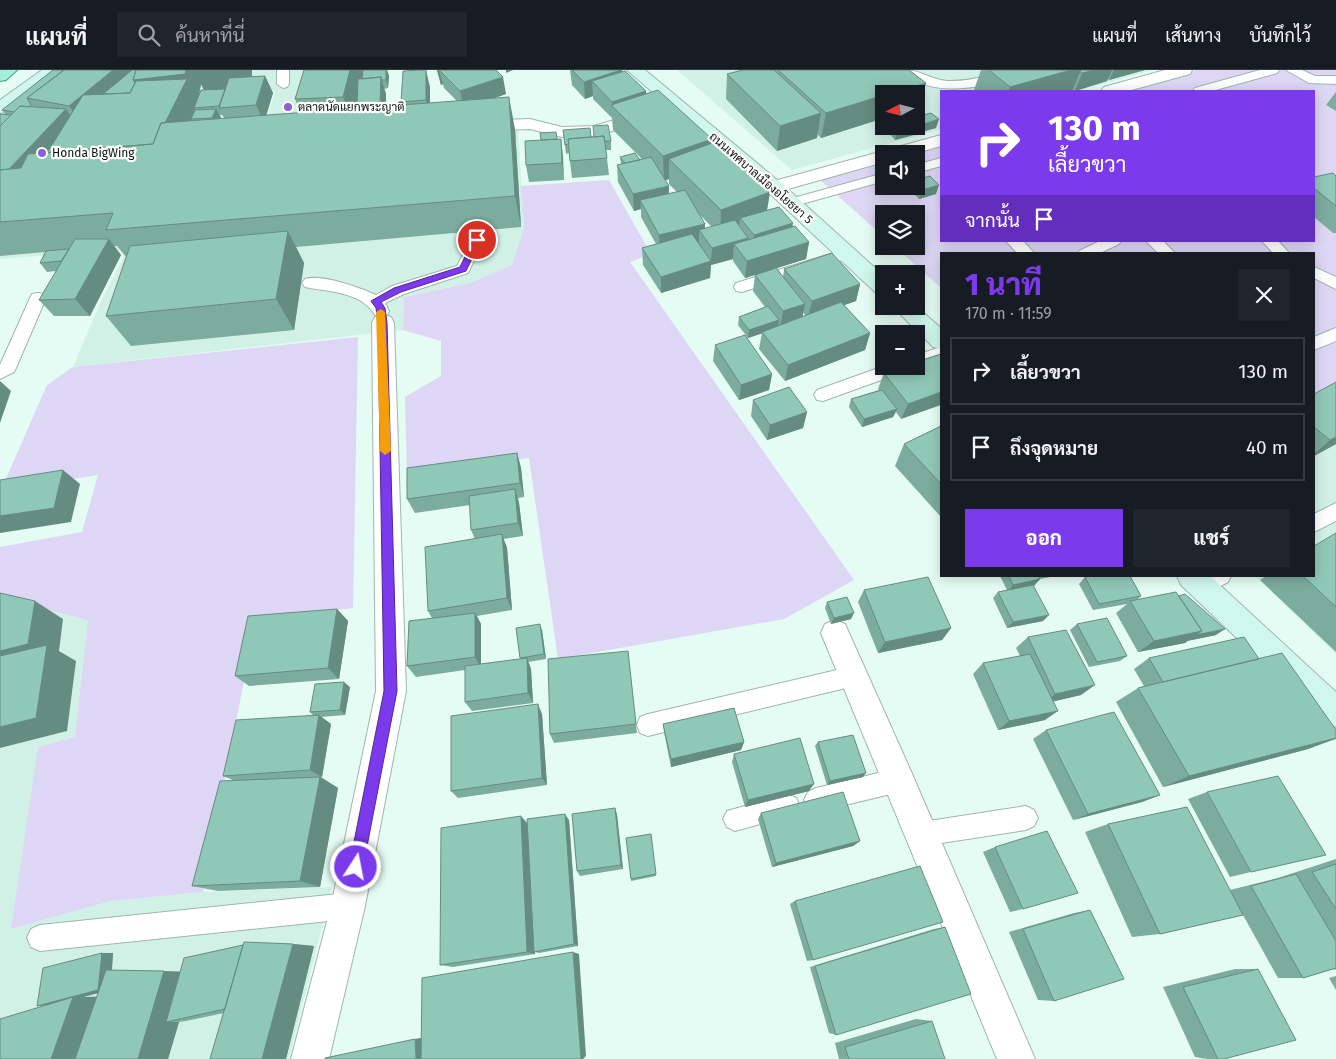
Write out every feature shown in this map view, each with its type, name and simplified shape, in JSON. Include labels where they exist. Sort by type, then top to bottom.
[{"type":"main road","points":[[0,76],[9,70]]},
{"type":"street","points":[[0,108],[53,70]]},
{"type":"street","name":"ถนนเทศบาลเมืองอโยธยา 5","points":[[635,70],[774,187],[875,280]]},
{"type":"street","points":[[1114,90],[1184,70]]},
{"type":"street","points":[[458,127],[530,124],[562,132],[595,130],[678,107]]},
{"type":"street","points":[[924,145],[940,140]]},
{"type":"street","points":[[774,187],[875,159]]},
{"type":"street","points":[[310,1059],[348,906],[391,691],[379,312]]},
{"type":"street","points":[[913,315],[940,340]]},
{"type":"street","points":[[1205,580],[1336,712]]},
{"type":"street","points":[[835,634],[922,834],[1016,1059]]},
{"type":"lane","points":[[282,84],[283,70]]},
{"type":"lane","points":[[910,70],[922,79],[954,86],[1034,70]]},
{"type":"lane","points":[[1203,90],[1273,70]]},
{"type":"lane","points":[[1292,70],[1314,80],[1336,80]]},
{"type":"lane","points":[[925,166],[940,162]]},
{"type":"lane","points":[[925,169],[940,178]]},
{"type":"lane","points":[[791,203],[875,180]]},
{"type":"lane","points":[[310,283],[344,290],[379,312],[398,290],[463,269],[477,240]]},
{"type":"lane","points":[[1014,242],[1026,252]]},
{"type":"lane","points":[[1089,252],[1112,242]]},
{"type":"lane","points":[[1154,242],[1167,252]]},
{"type":"lane","points":[[1270,242],[1281,252]]},
{"type":"lane","points":[[742,287],[846,254]]},
{"type":"lane","points":[[1315,273],[1336,284]]},
{"type":"lane","points":[[0,373],[8,368],[38,298]]},
{"type":"lane","points":[[1315,344],[1336,334]]},
{"type":"lane","points":[[925,359],[940,353]]},
{"type":"lane","points":[[823,395],[879,375]]},
{"type":"lane","points":[[1315,523],[1336,511]]},
{"type":"lane","points":[[648,725],[854,676]]},
{"type":"lane","points":[[735,819],[899,780]]},
{"type":"lane","points":[[922,834],[1026,818]]},
{"type":"lane","points":[[40,938],[348,906]]},
{"type":"shaded area","points":[[85,70],[366,70],[356,123],[264,129],[275,91],[204,96],[179,153],[518,126],[524,228],[512,265],[470,283],[404,297],[403,330],[73,367],[101,301],[128,249],[0,259],[0,141]]},
{"type":"shaded area","points":[[677,70],[1153,70],[1080,90],[940,90],[940,129],[925,133],[925,85],[875,85],[875,135],[919,135],[883,145],[875,145],[875,147],[792,170]]},
{"type":"shaded area","points":[[1197,70],[1336,70],[1336,386],[1315,397],[1315,252],[940,252],[940,287],[925,274],[925,265],[915,265],[904,255],[925,255],[925,205],[875,205],[875,229],[818,178],[875,162],[875,195],[925,195],[925,148],[940,143],[940,242],[1315,242],[1315,90],[1126,90]]},
{"type":"shaded area","points":[[609,180],[651,254],[630,262],[854,580],[784,619],[558,659],[529,458],[407,475],[405,397],[441,376],[441,341],[403,330],[404,297],[470,283],[512,265],[524,228],[521,186]]},
{"type":"shaded area","points":[[358,337],[353,608],[256,619],[203,892],[111,901],[11,929],[38,747],[75,737],[88,620],[21,603],[0,608],[0,547],[82,532],[98,475],[1,490],[47,385],[73,367]]},
{"type":"shaded area","points":[[1336,386],[1336,654],[1256,577],[1315,577],[1315,397]]},
{"type":"shaded area","points":[[21,603],[88,619],[75,737],[11,929],[111,901],[203,892],[332,887],[289,1059],[0,1059],[0,608]]},
{"type":"building","points":[[53,70],[64,70],[27,98],[31,105],[29,107],[20,106],[14,112],[2,110]]},
{"type":"building","points":[[64,70],[113,70],[69,106],[27,98]]},
{"type":"building","points":[[132,70],[136,70],[133,80],[135,83],[130,93],[103,94]]},
{"type":"building","points":[[136,70],[186,70],[185,74],[133,80]]},
{"type":"building","points":[[304,70],[350,70],[343,97],[295,99]]},
{"type":"building","points":[[363,70],[386,70],[386,80],[382,80],[381,77],[362,79]]},
{"type":"building","points":[[426,70],[426,100],[401,102],[403,71]]},
{"type":"building","points":[[439,70],[496,70],[503,77],[460,91]]},
{"type":"building","points":[[572,70],[621,70],[584,82]]},
{"type":"building","points":[[743,70],[774,70],[821,113],[780,126],[727,74]]},
{"type":"building","points":[[778,70],[909,70],[926,83],[919,85],[875,85],[875,98],[826,113]]},
{"type":"building","points":[[989,70],[1071,70],[1010,87]]},
{"type":"building","points":[[1081,70],[1095,70],[1082,73],[1080,72]]},
{"type":"building","points":[[625,71],[646,91],[612,102],[592,81]]},
{"type":"building","points":[[265,76],[256,105],[219,108],[229,78]]},
{"type":"building","points":[[381,77],[380,105],[357,107],[358,79]]},
{"type":"building","points":[[187,79],[165,123],[161,123],[153,144],[47,153],[83,95],[130,93],[136,81]]},
{"type":"building","points":[[225,89],[219,106],[194,108],[201,90]]},
{"type":"building","points":[[658,90],[712,139],[663,156],[611,105]]},
{"type":"building","points":[[509,97],[515,196],[106,230],[113,213],[0,222],[0,170],[21,168],[28,154],[153,144],[161,123]]},
{"type":"building","points":[[20,106],[66,109],[9,169],[0,170],[0,126]]},
{"type":"building","points":[[216,109],[212,118],[191,119],[195,110]]},
{"type":"building","points":[[931,113],[939,119],[925,124],[925,115]]},
{"type":"building","points":[[0,114],[11,115],[0,126]]},
{"type":"building","points":[[608,125],[611,141],[605,141],[604,136],[594,137],[593,126]]},
{"type":"building","points":[[590,128],[591,137],[568,139],[569,144],[565,145],[563,130]]},
{"type":"building","points":[[556,132],[557,139],[541,140],[540,133]]},
{"type":"building","points":[[604,136],[607,158],[570,161],[568,139]]},
{"type":"building","points":[[561,139],[562,163],[526,165],[525,141]]},
{"type":"building","points":[[715,142],[770,192],[721,210],[669,159]]},
{"type":"building","points":[[635,153],[640,160],[625,163],[620,157]]},
{"type":"building","points":[[651,157],[669,186],[633,194],[617,165]]},
{"type":"building","points":[[1333,173],[1336,176],[1336,206],[1315,189],[1315,177]]},
{"type":"building","points":[[930,176],[939,185],[925,189],[925,177]]},
{"type":"building","points":[[685,190],[705,224],[659,235],[640,200]]},
{"type":"building","points":[[779,207],[793,223],[754,235],[740,218]]},
{"type":"building","points":[[735,220],[748,238],[712,248],[699,230]]},
{"type":"building","points":[[795,226],[809,242],[747,261],[734,244]]},
{"type":"building","points":[[288,231],[276,299],[106,316],[130,246]]},
{"type":"building","points":[[692,234],[711,261],[661,277],[642,248]]},
{"type":"building","points":[[75,239],[109,239],[75,299],[39,300]]},
{"type":"building","points":[[69,249],[61,261],[40,263],[46,251]]},
{"type":"building","points":[[832,253],[860,284],[812,301],[784,269]]},
{"type":"building","points":[[776,268],[805,304],[783,311],[755,275]]},
{"type":"building","points":[[841,302],[870,333],[788,365],[762,332]]},
{"type":"building","points":[[768,306],[779,320],[749,330],[739,317]]},
{"type":"building","points":[[745,335],[772,374],[741,385],[715,345]]},
{"type":"building","points":[[940,354],[940,392],[908,404],[886,375],[925,375],[925,359]]},
{"type":"building","points":[[1336,382],[1336,437],[1330,440],[1315,428],[1315,393]]},
{"type":"building","points":[[789,387],[807,412],[770,425],[753,400]]},
{"type":"building","points":[[882,390],[897,409],[864,419],[851,399]]},
{"type":"building","points":[[940,426],[940,483],[904,444]]},
{"type":"building","points":[[517,453],[520,483],[407,499],[407,468]]},
{"type":"building","points":[[63,470],[54,508],[0,516],[0,480]]},
{"type":"building","points":[[515,489],[518,523],[471,530],[469,496]]},
{"type":"building","points":[[1336,533],[1336,607],[1304,577],[1315,577],[1315,545]]},
{"type":"building","points":[[502,534],[507,598],[428,611],[425,547]]},
{"type":"building","points":[[928,577],[951,628],[885,642],[864,590]]},
{"type":"building","points":[[1009,577],[1039,577],[1040,579],[1013,585]]},
{"type":"building","points":[[1085,577],[1131,577],[1141,596],[1099,604]]},
{"type":"building","points":[[1033,585],[1049,615],[1013,622],[998,592]]},
{"type":"building","points":[[1176,592],[1202,631],[1154,641],[1130,601]]},
{"type":"building","points":[[0,593],[35,601],[28,644],[0,651]]},
{"type":"building","points":[[1185,594],[1225,629],[1196,635],[1202,631],[1179,596]]},
{"type":"building","points":[[847,597],[854,613],[834,618],[827,602]]},
{"type":"building","points":[[337,609],[328,668],[235,676],[248,616]]},
{"type":"building","points":[[475,613],[475,657],[407,666],[409,621]]},
{"type":"building","points":[[1107,618],[1127,656],[1097,662],[1077,624]]},
{"type":"building","points":[[540,624],[544,654],[520,658],[516,628]]},
{"type":"building","points":[[1066,630],[1095,685],[1055,694],[1028,637]]},
{"type":"building","points":[[1244,637],[1259,659],[1163,682],[1149,658]]},
{"type":"building","points":[[47,645],[36,718],[0,727],[0,656]]},
{"type":"building","points":[[628,651],[636,724],[550,734],[548,659]]},
{"type":"building","points":[[1282,653],[1336,730],[1336,738],[1189,776],[1138,688]]},
{"type":"building","points":[[1030,654],[1058,711],[1009,721],[983,663]]},
{"type":"building","points":[[527,658],[528,693],[465,702],[465,666]]},
{"type":"building","points":[[344,682],[340,710],[310,712],[315,684]]},
{"type":"building","points":[[538,704],[542,778],[451,791],[451,716]]},
{"type":"building","points":[[734,708],[744,742],[671,759],[663,724]]},
{"type":"building","points":[[1114,712],[1160,795],[1088,814],[1046,730]]},
{"type":"building","points":[[319,715],[310,770],[223,776],[236,720]]},
{"type":"building","points":[[853,735],[866,773],[830,781],[818,742]]},
{"type":"building","points":[[800,738],[814,784],[748,800],[734,754]]},
{"type":"building","points":[[1278,776],[1326,855],[1251,872],[1207,792]]},
{"type":"building","points":[[320,777],[300,881],[192,886],[220,781]]},
{"type":"building","points":[[843,792],[860,841],[776,863],[761,813]]},
{"type":"building","points":[[1187,807],[1243,915],[1160,934],[1108,824]]},
{"type":"building","points":[[615,808],[621,865],[577,871],[572,814]]},
{"type":"building","points":[[565,814],[574,944],[534,952],[527,819]]},
{"type":"building","points":[[521,816],[527,952],[440,965],[441,828]]},
{"type":"building","points":[[1047,831],[1078,893],[1023,909],[995,847]]},
{"type":"building","points":[[651,834],[656,874],[631,879],[626,838]]},
{"type":"building","points":[[1336,864],[1336,909],[1312,872]]},
{"type":"building","points":[[920,866],[943,922],[813,960],[795,901]]},
{"type":"building","points":[[1296,874],[1336,941],[1336,968],[1303,978],[1251,886]]},
{"type":"building","points":[[1090,910],[1124,979],[1054,1001],[1023,929]]},
{"type":"building","points":[[945,927],[971,994],[836,1035],[815,966]]},
{"type":"building","points":[[244,942],[293,944],[262,1059],[210,1059]]},
{"type":"building","points":[[243,945],[225,1009],[166,1022],[184,958]]},
{"type":"building","points":[[573,952],[581,1059],[421,1059],[422,978]]},
{"type":"building","points":[[102,953],[98,990],[37,1006],[43,968]]},
{"type":"building","points":[[1258,969],[1296,1040],[1218,1059],[1183,987]]},
{"type":"building","points":[[106,970],[164,971],[138,1059],[75,1059]]},
{"type":"building","points":[[73,997],[51,1059],[0,1059],[0,1019]]},
{"type":"building","points":[[932,1021],[945,1059],[849,1059],[845,1047]]},
{"type":"building","points":[[415,1039],[416,1059],[325,1059],[325,1058]]},
{"type":"slow traffic","points":[[381,312],[383,323],[385,451]]},
{"type":"place","name":"ตลาดนัดแยกพระญาติ","points":[[288,107]]},
{"type":"place","name":"Honda BigWing","points":[[42,153]]},
{"type":"route","points":[[356,867],[391,691],[383,323],[380,308],[376,301],[398,290],[463,269],[477,240]]}]
